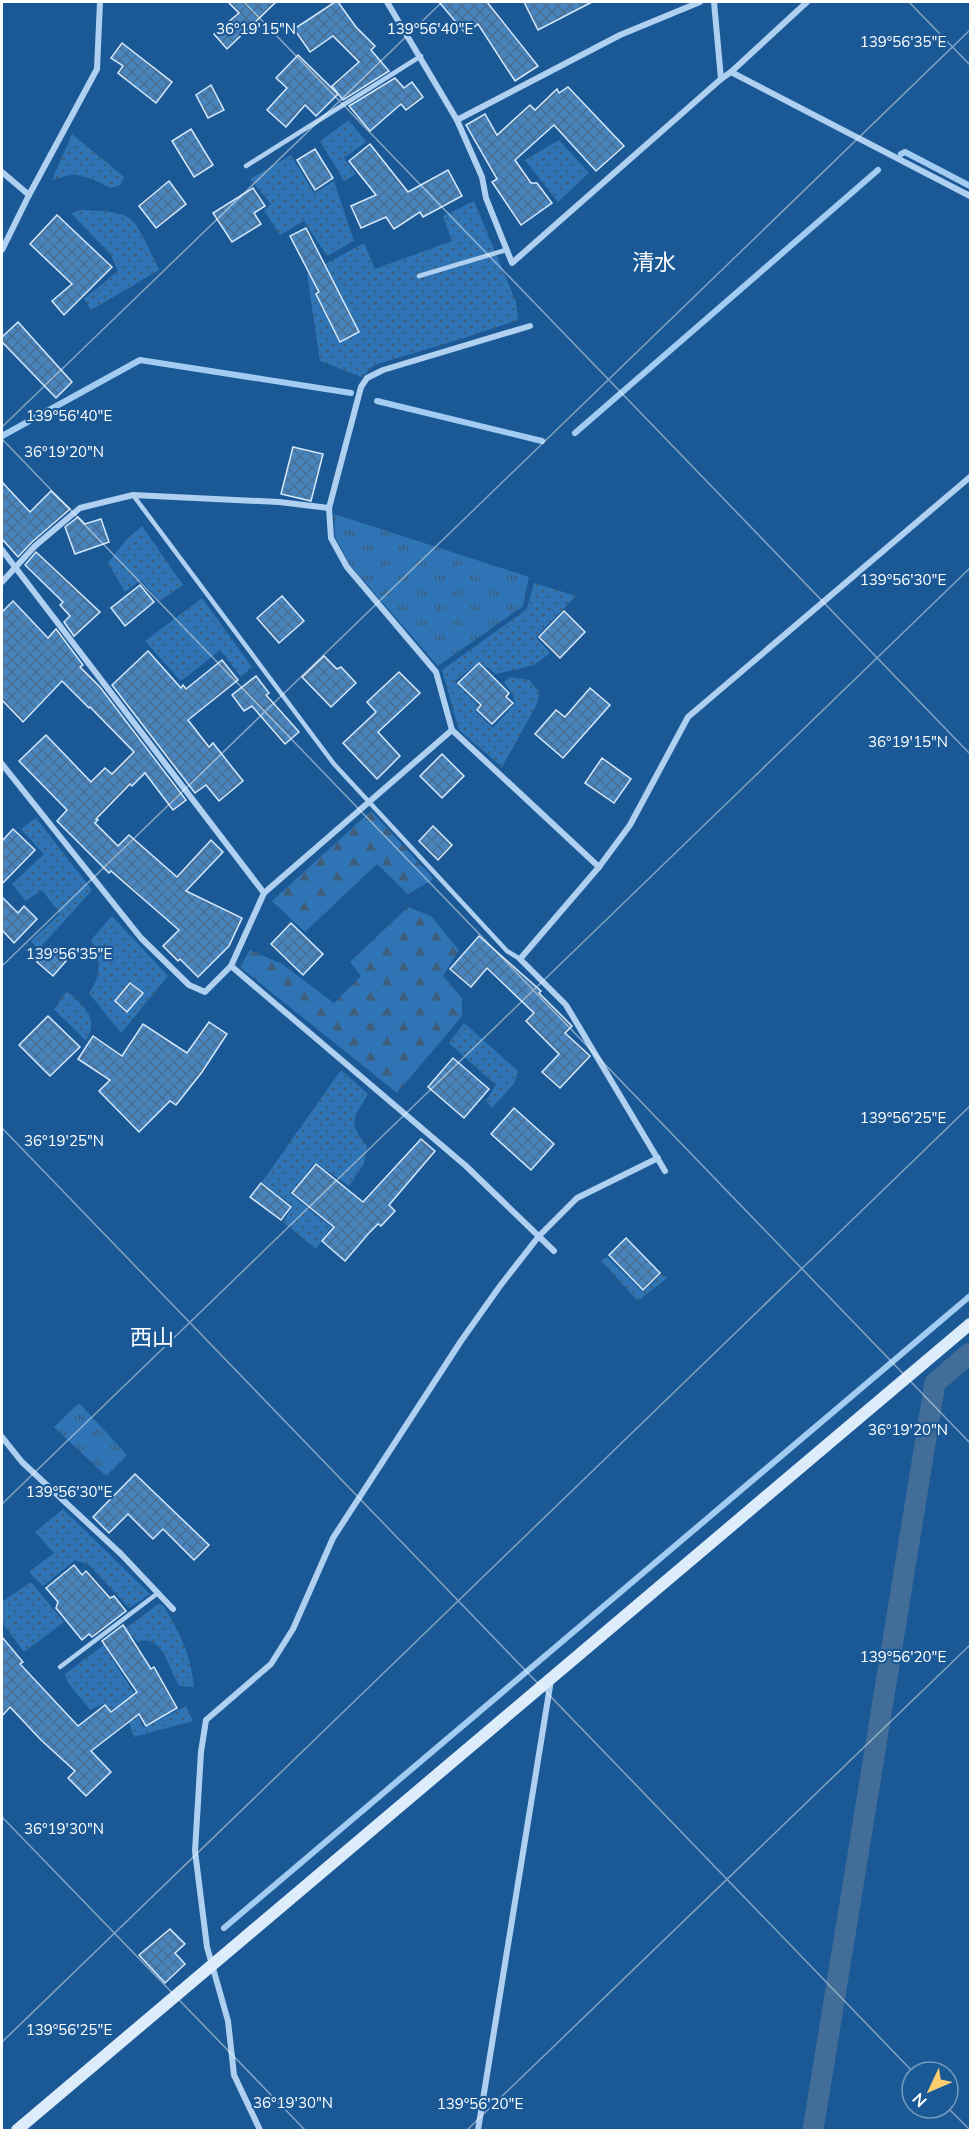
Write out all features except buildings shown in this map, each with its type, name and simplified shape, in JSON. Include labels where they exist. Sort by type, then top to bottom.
[{"type":"street","points":[[2,250],[97,69],[100,2]]},
{"type":"street","points":[[387,2],[457,120],[482,177],[486,198],[512,263],[731,72],[807,2]]},
{"type":"street","points":[[457,120],[620,35],[700,2]]},
{"type":"street","points":[[714,2],[721,79]]},
{"type":"street","points":[[731,72],[970,196]]},
{"type":"street","points":[[2,172],[29,195]]},
{"type":"street","points":[[530,326],[383,370],[367,378],[361,387],[329,508],[331,538],[347,567],[436,672],[452,730],[599,867]]},
{"type":"street","points":[[665,1171],[566,1005],[520,959],[599,867],[630,825],[688,717],[970,477]]},
{"type":"street","points":[[2,582],[14,567],[80,508],[133,495],[279,502],[329,508]]},
{"type":"street","points":[[2,550],[264,892]]},
{"type":"street","points":[[2,764],[141,938],[189,985],[205,992],[231,966],[264,892],[452,730]]},
{"type":"street","points":[[231,966],[466,1166],[554,1251]]},
{"type":"street","points":[[260,2130],[234,2075],[228,2021],[207,1947],[195,1851],[201,1752],[206,1720],[271,1664],[293,1629],[333,1538],[462,1341],[500,1286],[539,1236],[577,1198],[658,1158]]},
{"type":"street","points":[[17,2130],[970,1324]]},
{"type":"street","points":[[2,1437],[22,1462],[121,1554],[173,1609]]},
{"type":"street","points":[[478,2130],[551,1679]]},
{"type":"lane","points":[[246,166],[421,56]]},
{"type":"lane","points":[[419,276],[506,250]]},
{"type":"lane","points":[[133,495],[328,755],[368,802],[507,951],[520,959]]},
{"type":"lane","points":[[60,1667],[158,1593]]},
{"type":"green space","points":[[349,120],[366,142],[344,158],[356,174],[344,181],[320,141]]},
{"type":"green space","points":[[72,134],[124,177],[120,185],[111,188],[92,179],[73,174],[52,180]]},
{"type":"green space","points":[[559,140],[589,173],[558,202],[525,160]]},
{"type":"green space","points":[[291,155],[314,193],[334,181],[354,241],[327,256],[304,221],[280,235],[264,210],[271,204],[250,179]]},
{"type":"green space","points":[[474,201],[516,302],[518,320],[374,365],[362,377],[320,361],[307,274],[364,243],[375,269],[452,241],[443,216]]},
{"type":"green space","points":[[81,210],[111,212],[128,217],[141,233],[159,270],[91,310],[84,299],[118,271],[111,255],[71,213]]},
{"type":"green space","points":[[334,514],[529,577],[523,606],[438,666],[350,565],[335,537]]},
{"type":"green space","points":[[142,526],[183,585],[160,601],[141,580],[125,592],[108,563],[126,540]]},
{"type":"green space","points":[[534,583],[576,596],[536,637],[550,653],[534,665],[496,674],[479,662],[455,681],[479,706],[475,711],[493,728],[515,703],[512,693],[504,682],[510,677],[529,680],[539,692],[537,704],[502,767],[459,730],[442,670],[527,609]]},
{"type":"green space","points":[[202,598],[252,667],[241,677],[220,650],[181,681],[145,641]]},
{"type":"green space","points":[[371,811],[434,879],[408,894],[377,864],[305,932],[272,901]]},
{"type":"green space","points":[[36,818],[92,890],[38,950],[31,941],[60,914],[42,890],[26,901],[12,884],[44,854],[21,829]]},
{"type":"green space","points":[[408,907],[431,916],[459,950],[443,976],[462,998],[462,1016],[397,1093],[240,967],[250,950],[282,964],[334,1003],[361,976],[350,962]]},
{"type":"green space","points":[[112,916],[168,976],[121,1033],[89,993],[96,980],[99,967],[91,940]]},
{"type":"green space","points":[[67,991],[88,1013],[91,1025],[86,1041],[54,1009]]},
{"type":"green space","points":[[464,1023],[518,1071],[514,1084],[492,1108],[486,1101],[496,1085],[449,1043]]},
{"type":"green space","points":[[341,1070],[368,1094],[354,1120],[356,1131],[367,1146],[364,1164],[349,1186],[315,1162],[290,1194],[331,1227],[316,1249],[283,1222],[293,1206],[262,1182]]},
{"type":"green space","points":[[607,1257],[643,1292],[662,1274],[667,1278],[638,1301],[601,1261]]},
{"type":"green space","points":[[79,1403],[127,1455],[106,1476],[54,1427]]},
{"type":"green space","points":[[63,1509],[150,1594],[129,1608],[89,1565],[75,1560],[43,1586],[29,1572],[54,1553],[35,1532]]},
{"type":"green space","points":[[31,1582],[64,1622],[24,1652],[2,1622],[2,1602]]},
{"type":"green space","points":[[158,1604],[163,1605],[184,1644],[194,1687],[180,1686],[160,1648],[147,1640],[138,1642],[131,1635],[107,1651],[141,1704],[134,1709],[144,1728],[186,1706],[193,1721],[134,1737],[129,1722],[115,1707],[111,1710],[104,1704],[90,1710],[68,1683],[65,1674]]},
{"type":"waterway","points":[[901,154],[905,152],[970,186]]},
{"type":"waterway","points":[[575,433],[878,170]]},
{"type":"waterway","points":[[2,436],[140,360],[351,393]]},
{"type":"waterway","points":[[377,401],[542,441]]},
{"type":"waterway","points":[[224,1928],[970,1296]]},
{"type":"waterway","points":[[813,2130],[935,1383],[970,1353]]},
{"type":"district","name":"清水","points":[[654,262]]},
{"type":"district","name":"西山","points":[[152,1337]]}]
